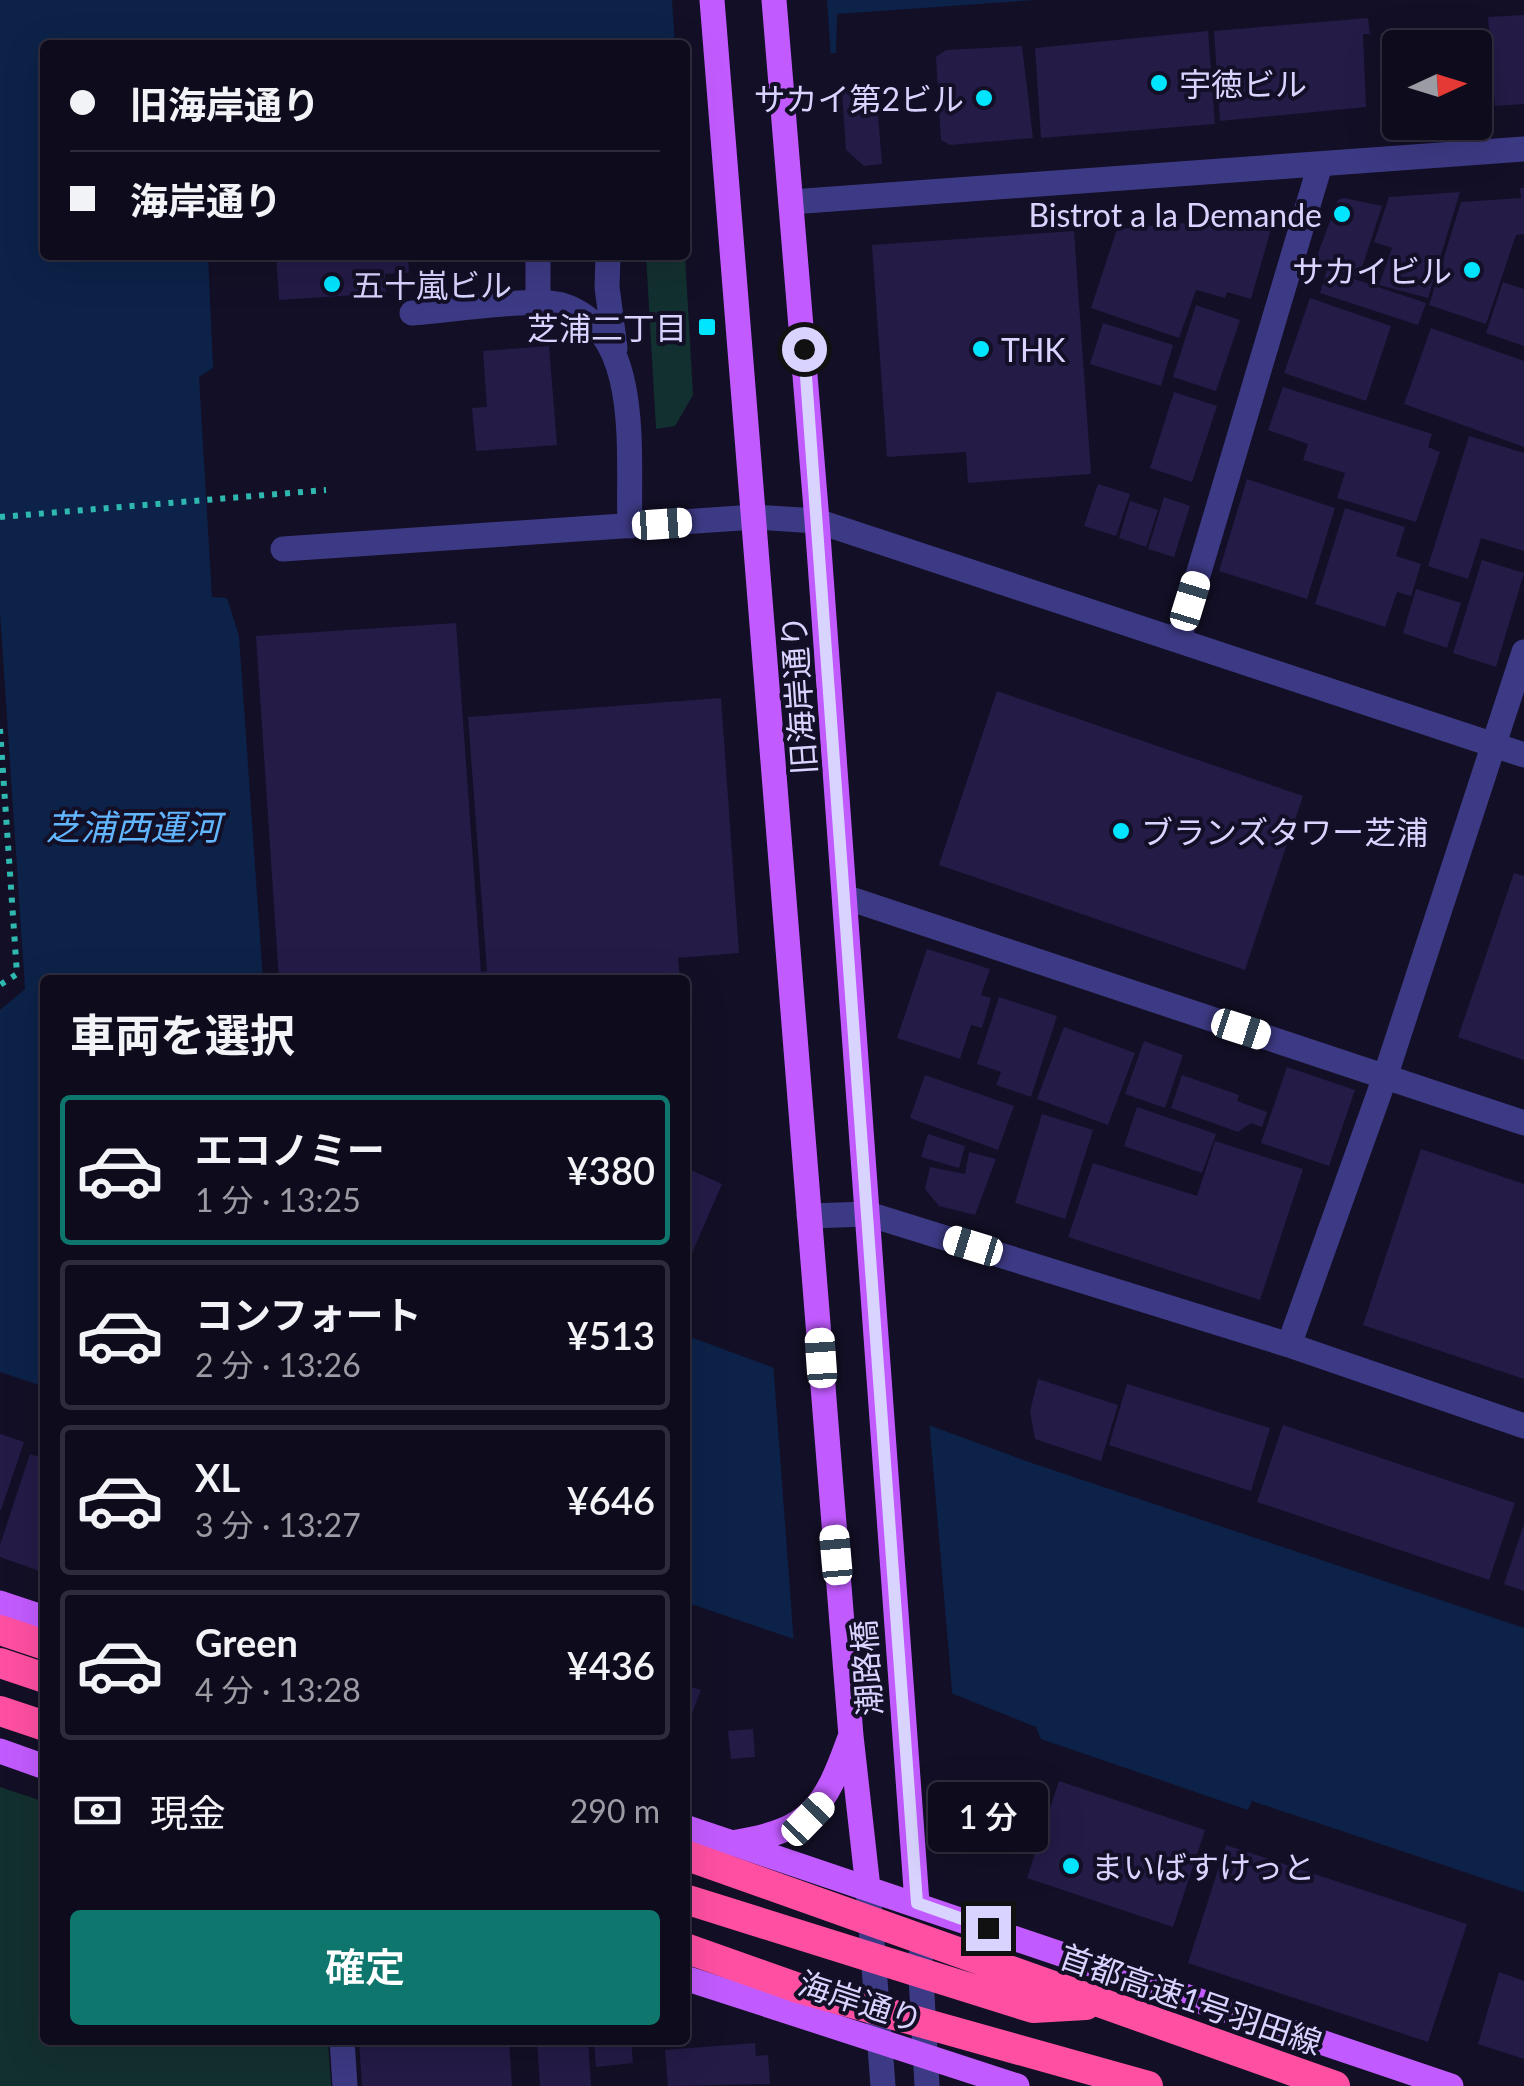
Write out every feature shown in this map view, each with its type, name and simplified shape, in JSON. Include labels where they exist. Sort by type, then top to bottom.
[{"type":"highway","points":[[0,1630],[40,1643]]},
{"type":"highway","points":[[0,1663],[40,1676]]},
{"type":"highway","points":[[0,1711],[40,1724]]},
{"type":"highway","name":"首都高速1号羽田線","points":[[690,1857],[1098,2005],[1335,2086]]},
{"type":"highway","points":[[690,1902],[1034,2008],[1098,2005]]},
{"type":"highway","points":[[690,1950],[798,1988],[1148,2086]]},
{"type":"main road","name":"旧海岸通り","points":[[712,0],[814,1280]]},
{"type":"main road","name":"旧海岸通り","points":[[774,0],[818,522],[874,1302]]},
{"type":"main road","name":"潮路橋","points":[[814,1280],[850,1724]]},
{"type":"main road","name":"潮路橋","points":[[874,1302],[917,1903]]},
{"type":"main road","points":[[0,1603],[40,1616]]},
{"type":"main road","points":[[733,1843],[766,1838],[808,1819],[822,1804],[850,1724]]},
{"type":"main road","points":[[850,1724],[868,1888]]},
{"type":"main road","points":[[0,1751],[40,1764]]},
{"type":"main road","points":[[690,1829],[1451,2086]]},
{"type":"main road","name":"海岸通り","points":[[690,1980],[1017,2086]]},
{"type":"street","points":[[792,202],[1524,149]]},
{"type":"street","points":[[1179,639],[1320,165]]},
{"type":"street","points":[[538,260],[538,304]]},
{"type":"street","points":[[608,260],[615,348],[623,376],[630,526]]},
{"type":"street","points":[[412,313],[538,304],[564,306],[603,333],[615,348]]},
{"type":"street","points":[[283,549],[755,517],[818,522],[1524,755]]},
{"type":"street","points":[[1289,1345],[1384,1076],[1524,652]]},
{"type":"street","points":[[845,898],[1524,1123]]},
{"type":"street","points":[[810,1216],[868,1214],[1289,1345],[1524,1426]]},
{"type":"street","points":[[868,1888],[883,2086]]},
{"type":"street","points":[[917,1903],[927,2086]]},
{"type":"street","points":[[342,2045],[345,2086]]},
{"type":"path","points":[[0,517],[245,500],[326,490]]},
{"type":"path","points":[[0,729],[16,974],[0,985]]},
{"type":"green space","points":[[646,260],[685,260],[693,395],[675,426],[656,429]]},
{"type":"green space","points":[[0,1787],[40,1800],[40,2045],[328,2045],[331,2086],[0,2086]]},
{"type":"water","name":"芝浦西運河","points":[[0,0],[1034,0],[837,14],[836,53],[690,64],[690,40],[40,40],[40,260],[208,260],[213,368],[199,377],[212,597],[227,598],[239,636],[263,975],[40,975],[40,1385],[0,1372],[0,1010],[25,989],[0,612]]},
{"type":"water","points":[[690,1337],[1026,1461],[1524,1628],[1524,1892],[1252,1801],[1248,1810],[1041,1739],[1036,1727],[941,1689],[690,1604]]},
{"type":"pier","points":[[672,0],[827,0],[831,59],[690,69],[690,40],[675,40]]},
{"type":"pier","points":[[773,1362],[929,1420],[953,1702],[794,1644]]},
{"type":"building","points":[[1524,15],[1524,104],[1495,106],[1488,17]]},
{"type":"building","points":[[1368,18],[1370,34],[1363,34],[1366,107],[1220,121],[1214,31]]},
{"type":"building","name":"宇徳ビル","points":[[1208,31],[1215,124],[1041,138],[1035,48]]},
{"type":"building","name":"サカイ第2ビル","points":[[1022,46],[1033,138],[950,145],[941,140],[936,57],[946,50]]},
{"type":"building","points":[[876,90],[882,164],[864,166],[846,150],[842,92]]},
{"type":"building","name":"サカイビル","points":[[1520,188],[1524,188],[1524,234],[1516,235],[1486,324],[1429,305],[1461,202],[1521,198]]},
{"type":"building","points":[[1460,192],[1428,298],[1379,285],[1392,248],[1374,242],[1389,197]]},
{"type":"building","points":[[1338,200],[1382,206],[1359,277],[1314,264]]},
{"type":"building","points":[[1275,215],[1251,299],[1227,292],[1225,298],[1196,290],[1179,338],[1091,308],[1117,229]]},
{"type":"building","name":"THK","points":[[1074,231],[1091,474],[968,483],[966,452],[887,457],[872,245]]},
{"type":"building","name":"五十嵐ビル","points":[[276,260],[408,260],[409,273],[385,274],[386,293],[279,300]]},
{"type":"building","points":[[1327,270],[1426,303],[1418,325],[1320,293]]},
{"type":"building","points":[[1503,282],[1524,289],[1524,346],[1486,333]]},
{"type":"building","points":[[1310,298],[1391,326],[1366,401],[1284,373]]},
{"type":"building","points":[[1196,305],[1240,320],[1216,391],[1173,377]]},
{"type":"building","points":[[1103,323],[1173,345],[1161,386],[1090,364]]},
{"type":"building","points":[[1431,328],[1524,361],[1524,447],[1404,404]]},
{"type":"building","points":[[549,346],[557,445],[476,451],[472,408],[487,407],[483,351]]},
{"type":"building","points":[[1283,387],[1432,434],[1428,447],[1440,452],[1416,522],[1337,498],[1345,473],[1303,460],[1308,444],[1268,430]]},
{"type":"building","points":[[1174,392],[1217,406],[1192,482],[1150,468]]},
{"type":"building","points":[[1469,436],[1524,453],[1524,551],[1481,538],[1468,579],[1428,566]]},
{"type":"building","points":[[1247,479],[1335,508],[1307,599],[1219,571]]},
{"type":"building","points":[[1098,484],[1130,494],[1116,536],[1084,526]]},
{"type":"building","points":[[1164,497],[1190,506],[1174,557],[1148,549]]},
{"type":"building","points":[[1130,501],[1158,510],[1146,547],[1119,538]]},
{"type":"building","points":[[1345,508],[1405,527],[1396,556],[1421,564],[1411,596],[1397,592],[1385,627],[1315,604]]},
{"type":"building","points":[[1482,560],[1524,573],[1496,667],[1453,653]]},
{"type":"building","points":[[1416,589],[1461,603],[1447,648],[1403,633]]},
{"type":"building","points":[[456,623],[481,972],[487,971],[468,717],[721,698],[739,953],[678,958],[680,975],[279,975],[256,636]]},
{"type":"building","name":"ブランズタワー芝浦","points":[[997,691],[1303,796],[1245,970],[939,865]]},
{"type":"building","points":[[1514,873],[1524,876],[1524,1060],[1458,1037]]},
{"type":"building","points":[[927,949],[990,969],[981,995],[991,998],[982,1028],[971,1025],[960,1059],[897,1038]]},
{"type":"building","points":[[999,997],[1057,1016],[1031,1097],[996,1085],[1001,1072],[977,1064]]},
{"type":"building","points":[[1064,1027],[1135,1053],[1108,1125],[1037,1099]]},
{"type":"building","points":[[1144,1041],[1183,1055],[1165,1108],[1125,1094]]},
{"type":"building","points":[[1287,1067],[1355,1090],[1329,1166],[1261,1143]]},
{"type":"building","points":[[925,1075],[1014,1106],[998,1150],[910,1118]]},
{"type":"building","points":[[1182,1075],[1239,1095],[1237,1101],[1267,1112],[1262,1127],[1251,1123],[1238,1132],[1171,1108]]},
{"type":"building","points":[[1137,1107],[1216,1134],[1202,1173],[1124,1146]]},
{"type":"building","points":[[1042,1114],[1093,1130],[1065,1219],[1015,1203]]},
{"type":"building","points":[[928,1134],[965,1146],[959,1168],[921,1157]]},
{"type":"building","points":[[1215,1141],[1303,1169],[1260,1300],[1068,1237],[1093,1163],[1197,1196]]},
{"type":"building","points":[[1421,1149],[1524,1184],[1524,1379],[1363,1325]]},
{"type":"building","points":[[969,1152],[996,1159],[975,1215],[939,1206],[925,1189],[930,1167],[965,1174]]},
{"type":"building","points":[[690,1169],[722,1184],[690,1252]]},
{"type":"building","points":[[1038,1379],[1118,1405],[1101,1461],[1035,1439],[1030,1411]]},
{"type":"building","points":[[1127,1384],[1270,1428],[1251,1491],[1109,1445]]},
{"type":"building","points":[[1283,1425],[1515,1503],[1489,1580],[1257,1502]]},
{"type":"building","points":[[0,1434],[24,1442],[1,1510],[0,1510]]},
{"type":"building","points":[[30,1454],[40,1457],[40,1571],[0,1557],[0,1545]]},
{"type":"building","points":[[1524,1527],[1524,1591],[1504,1584]]},
{"type":"building","points":[[690,1687],[701,1690],[690,1719]]},
{"type":"building","points":[[753,1729],[755,1757],[731,1759],[728,1731]]},
{"type":"building","points":[[1059,1781],[1205,1830],[1173,1927],[1027,1878]]},
{"type":"building","points":[[1226,1845],[1467,1924],[1428,2042],[1188,1963]]},
{"type":"building","points":[[1499,1972],[1524,1981],[1524,2059],[1478,2044]]},
{"type":"building","points":[[755,2043],[756,2056],[768,2055],[770,2084],[668,2086],[665,2050]]},
{"type":"building","points":[[359,2045],[509,2045],[512,2086],[362,2086]]},
{"type":"building","points":[[537,2045],[588,2045],[591,2086],[540,2086]]},
{"type":"building","points":[[594,2045],[631,2045],[633,2063],[596,2067]]},
{"type":"place","name":"宇徳ビル","points":[[1159,83]]},
{"type":"place","name":"サカイ第2ビル","points":[[984,98]]},
{"type":"place","name":"Bistrot a la Demande","points":[[1342,214]]},
{"type":"place","name":"サカイビル","points":[[1472,270]]},
{"type":"place","name":"五十嵐ビル","points":[[332,284]]},
{"type":"place","name":"芝浦二丁目","points":[[707,327]]},
{"type":"place","name":"THK","points":[[981,349]]},
{"type":"place","name":"ブランズタワー芝浦","points":[[1121,831]]},
{"type":"place","name":"まいばすけっと","points":[[1071,1866]]},
{"type":"route","points":[[804,349],[917,1903],[988,1928]]}]
